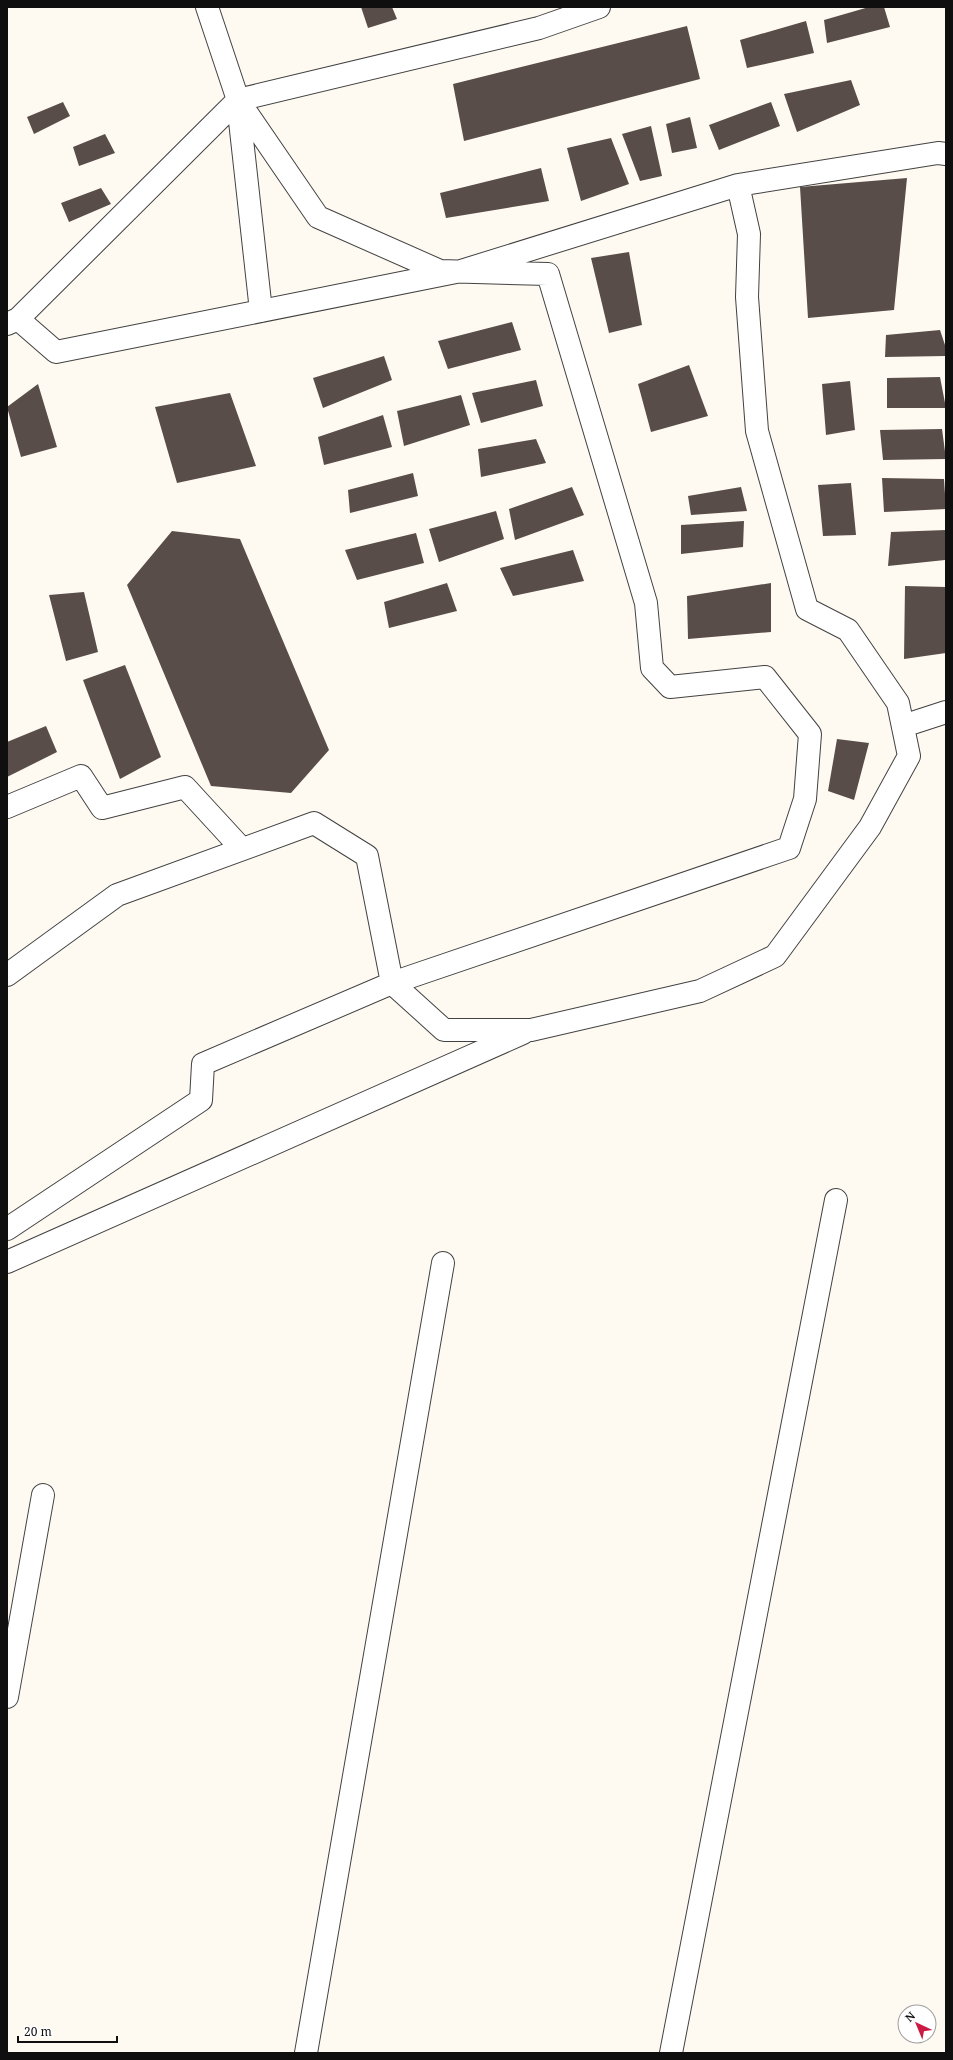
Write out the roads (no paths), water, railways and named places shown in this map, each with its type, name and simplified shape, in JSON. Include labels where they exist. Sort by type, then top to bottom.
[{"type":"street","points":[[207,7],[238,100],[261,311]]},
{"type":"street","points":[[591,8],[539,28],[238,100],[12,322],[56,352],[461,271],[738,184],[938,153],[946,154]]},
{"type":"street","points":[[7,1229],[201,1100],[203,1064],[392,983],[789,848],[805,799],[810,734],[765,677],[670,687],[652,668],[646,603],[548,274],[440,271],[318,217],[238,100]]},
{"type":"street","points":[[7,1262],[531,1030],[700,991],[775,956],[870,827],[909,756],[903,726],[898,703],[848,630],[807,609],[758,431],[747,297],[749,234],[738,184]]},
{"type":"street","points":[[903,726],[946,712]]},
{"type":"street","points":[[7,807],[81,776],[102,808],[185,787],[242,849]]},
{"type":"street","points":[[7,976],[117,895],[314,823],[366,856],[392,983],[444,1030],[531,1030]]},
{"type":"street","points":[[671,2053],[836,1200]]},
{"type":"street","points":[[306,2053],[443,1263]]},
{"type":"street","points":[[7,1697],[43,1495]]}]
